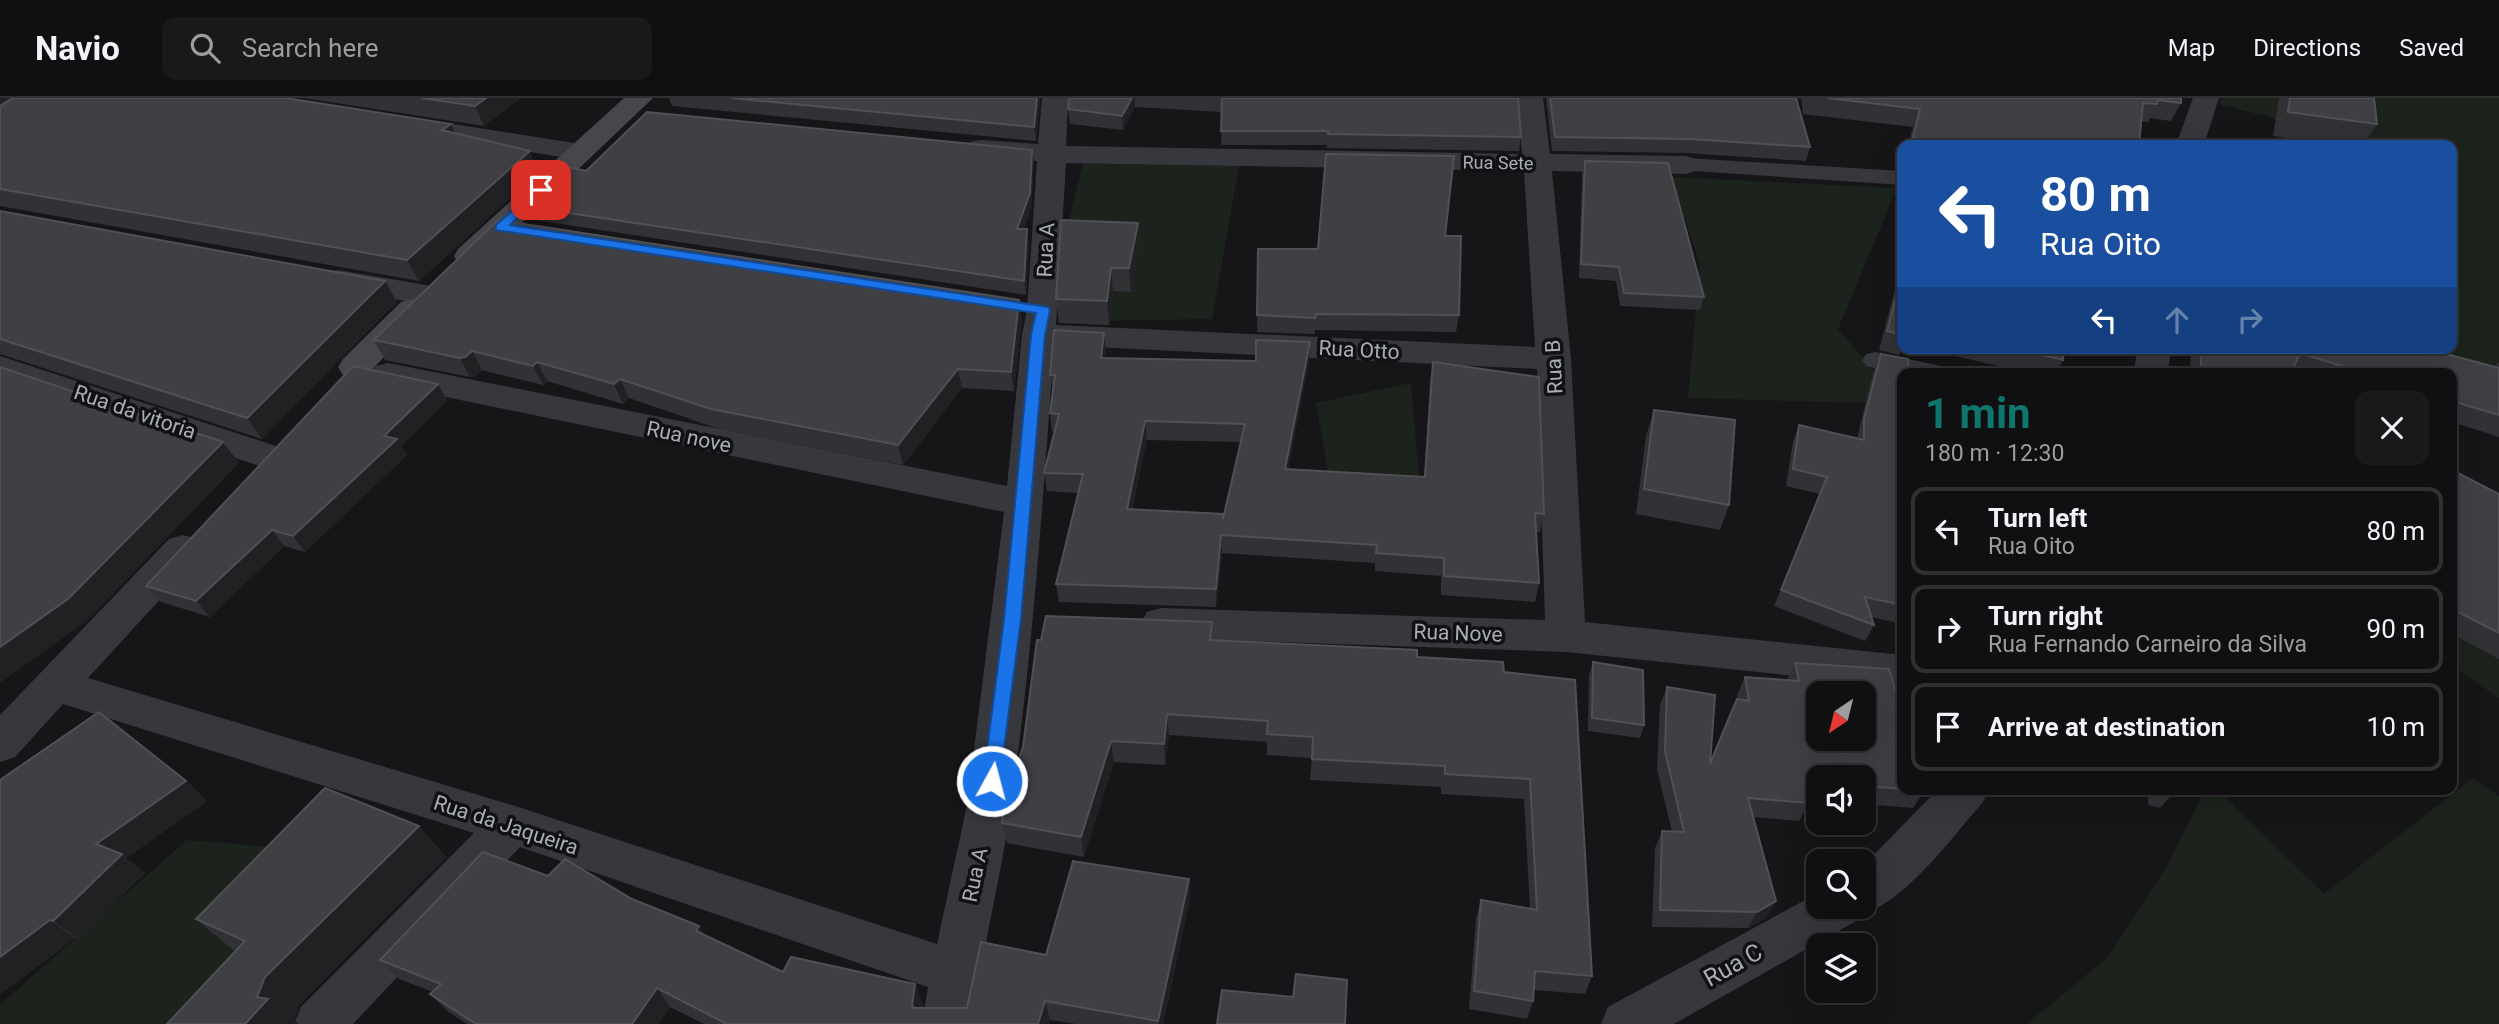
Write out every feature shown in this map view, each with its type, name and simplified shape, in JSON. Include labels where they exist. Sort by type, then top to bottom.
[{"type":"street","name":"Rua A","points":[[947,1024],[954,973],[989,808],[1033,619],[1024,503],[1032,317],[1055,98]]},
{"type":"street","name":"Rua B","points":[[1530,98],[1554,359],[1566,636]]},
{"type":"street","points":[[2192,140],[2206,98]]},
{"type":"street","points":[[346,377],[426,295],[633,105],[666,116]]},
{"type":"street","points":[[373,120],[580,152]]},
{"type":"street","points":[[953,145],[1051,154]]},
{"type":"street","name":"Rua Sete","points":[[1051,154],[1686,165]]},
{"type":"street","points":[[501,227],[541,233]]},
{"type":"street","points":[[316,275],[426,295]]},
{"type":"street","name":"Rua Otto","points":[[1032,317],[1554,359]]},
{"type":"street","name":"Rua da vitoria","points":[[0,366],[279,447],[241,487]]},
{"type":"street","name":"Rua nove","points":[[346,377],[1024,503]]},
{"type":"street","points":[[0,744],[204,527]]},
{"type":"street","name":"Rua Nove","points":[[1123,622],[1566,636],[1897,670]]},
{"type":"street","name":"Rua da Jaqueira","points":[[56,685],[512,825],[954,973]]},
{"type":"street","points":[[1876,883],[1890,872],[1962,795]]},
{"type":"street","points":[[319,1024],[512,825]]},
{"type":"street","name":"Rua C","points":[[1626,1024],[1816,919]]},
{"type":"lane","name":"Rua Sete","points":[[1686,165],[1897,178]]},
{"type":"lane","points":[[1875,360],[1913,368]]},
{"type":"shaded area","points":[[2223,98],[2499,98],[2499,376],[2392,354],[2457,354],[2457,140],[2332,140],[2333,133],[2218,104]]},
{"type":"shaded area","points":[[1084,159],[1239,166],[1212,319],[1093,321],[1067,228]]},
{"type":"shaded area","points":[[1671,177],[1897,188],[1838,329],[1897,398],[1897,404],[1688,398],[1700,264]]},
{"type":"shaded area","points":[[1411,383],[1419,478],[1329,477],[1316,403]]},
{"type":"shaded area","points":[[2457,536],[2499,549],[2499,698],[2457,669]]},
{"type":"shaded area","points":[[2473,778],[2499,796],[2499,1024],[2027,1024],[2107,958],[2166,868],[2203,795],[2223,795],[2324,894],[2451,795],[2457,795],[2457,790]]},
{"type":"shaded area","points":[[187,840],[286,848],[205,1024],[0,1024],[0,1005]]},
{"type":"building","points":[[13,98],[286,98],[451,124],[442,130],[530,151],[407,260],[0,189],[0,106]]},
{"type":"building","points":[[422,98],[486,98],[475,106]]},
{"type":"building","points":[[731,98],[1037,98],[1034,127]]},
{"type":"building","points":[[1069,98],[1132,98],[1122,116],[1068,109]]},
{"type":"building","points":[[1222,98],[1518,98],[1521,137],[1328,134],[1328,131],[1221,131]]},
{"type":"building","points":[[1550,98],[1796,98],[1810,147],[1690,139],[1555,137]]},
{"type":"building","points":[[1828,98],[2181,98],[2181,103],[2158,100],[2157,104],[2143,103],[2139,140],[1913,138],[1920,109]]},
{"type":"building","points":[[2290,98],[2374,98],[2377,124],[2288,112]]},
{"type":"building","points":[[647,112],[1032,150],[1030,193],[1017,229],[1027,229],[1024,281],[522,206],[565,166],[586,171]]},
{"type":"building","points":[[1326,154],[1454,156],[1445,236],[1461,236],[1459,315],[1316,314],[1315,318],[1257,315],[1258,249],[1318,249]]},
{"type":"building","points":[[1585,161],[1668,163],[1704,297],[1624,293],[1619,267],[1581,264]]},
{"type":"building","points":[[0,211],[385,281],[247,418],[0,339]]},
{"type":"building","points":[[498,220],[1019,300],[1011,372],[958,369],[898,445],[711,409],[620,379],[614,384],[537,362],[533,366],[472,351],[460,358],[374,340]]},
{"type":"building","points":[[1061,220],[1138,223],[1129,268],[1111,268],[1107,301],[1056,299]]},
{"type":"building","points":[[1897,293],[1897,334],[1887,331]]},
{"type":"building","points":[[1054,330],[1104,333],[1101,358],[1256,361],[1256,340],[1310,342],[1285,469],[1425,477],[1433,362],[1539,377],[1544,514],[1535,513],[1539,583],[1444,576],[1444,558],[1376,553],[1377,545],[1221,535],[1216,589],[1056,584],[1083,474],[1044,473],[1059,414],[1050,413],[1055,375],[1050,375]],"holes":[[[1145,421],[1245,424],[1223,519],[1223,514],[1127,509]]]},
{"type":"building","points":[[1881,354],[1908,359],[1908,368],[1897,368],[1897,604],[1865,597],[1874,625],[1781,590],[1827,477],[1793,469],[1799,425],[1864,440],[1864,419]]},
{"type":"building","points":[[2038,354],[2064,354],[2063,360]]},
{"type":"building","points":[[2202,354],[2300,354],[2293,368],[2200,368]]},
{"type":"building","points":[[2303,354],[2446,354],[2499,368],[2499,415],[2457,402],[2457,368],[2348,368]]},
{"type":"building","points":[[353,366],[438,384],[384,436],[397,439],[293,536],[272,530],[196,601],[146,586]]},
{"type":"building","points":[[0,367],[223,442],[68,599],[0,647]]},
{"type":"building","points":[[1654,410],[1735,420],[1729,505],[1644,489]]},
{"type":"building","points":[[2457,473],[2499,494],[2499,633],[2457,612]]},
{"type":"building","points":[[1046,616],[1212,622],[1210,640],[1417,650],[1417,657],[1503,662],[1504,672],[1575,680],[1592,976],[1535,971],[1533,1001],[1474,991],[1481,900],[1537,910],[1530,779],[1445,774],[1445,766],[1312,759],[1313,737],[1267,734],[1268,721],[1167,714],[1164,744],[1111,741],[1081,837],[1002,823],[1009,785],[1023,747],[1037,640],[1041,640]]},
{"type":"building","points":[[1593,662],[1643,670],[1644,725],[1592,718]]},
{"type":"building","points":[[1795,663],[1889,669],[1897,696],[1897,789],[1876,787],[1876,765],[1806,765],[1806,803],[1748,798],[1776,901],[1757,912],[1660,910],[1662,831],[1684,832],[1665,751],[1667,687],[1715,695],[1710,764],[1737,699],[1749,701],[1745,677],[1799,681]]},
{"type":"building","points":[[99,712],[186,781],[96,844],[122,854],[53,921],[50,920],[0,957],[0,780]]},
{"type":"building","points":[[325,788],[419,826],[265,977],[257,997],[268,999],[245,1024],[167,1024],[245,941],[196,919]]},
{"type":"building","points":[[483,852],[548,876],[565,859],[632,899],[699,926],[696,931],[783,972],[791,957],[915,984],[912,1005],[914,1008],[967,1008],[981,942],[1046,955],[1073,861],[1189,879],[1158,1021],[1045,1001],[1038,1024],[727,1024],[657,988],[632,1024],[476,1024],[430,994],[441,984],[380,960]]},
{"type":"building","points":[[1296,974],[1347,980],[1345,1024],[1217,1024],[1222,990],[1293,997]]},
{"type":"route","points":[[541,190],[501,227],[1043,310],[1038,335],[1013,619],[992,781]]}]
